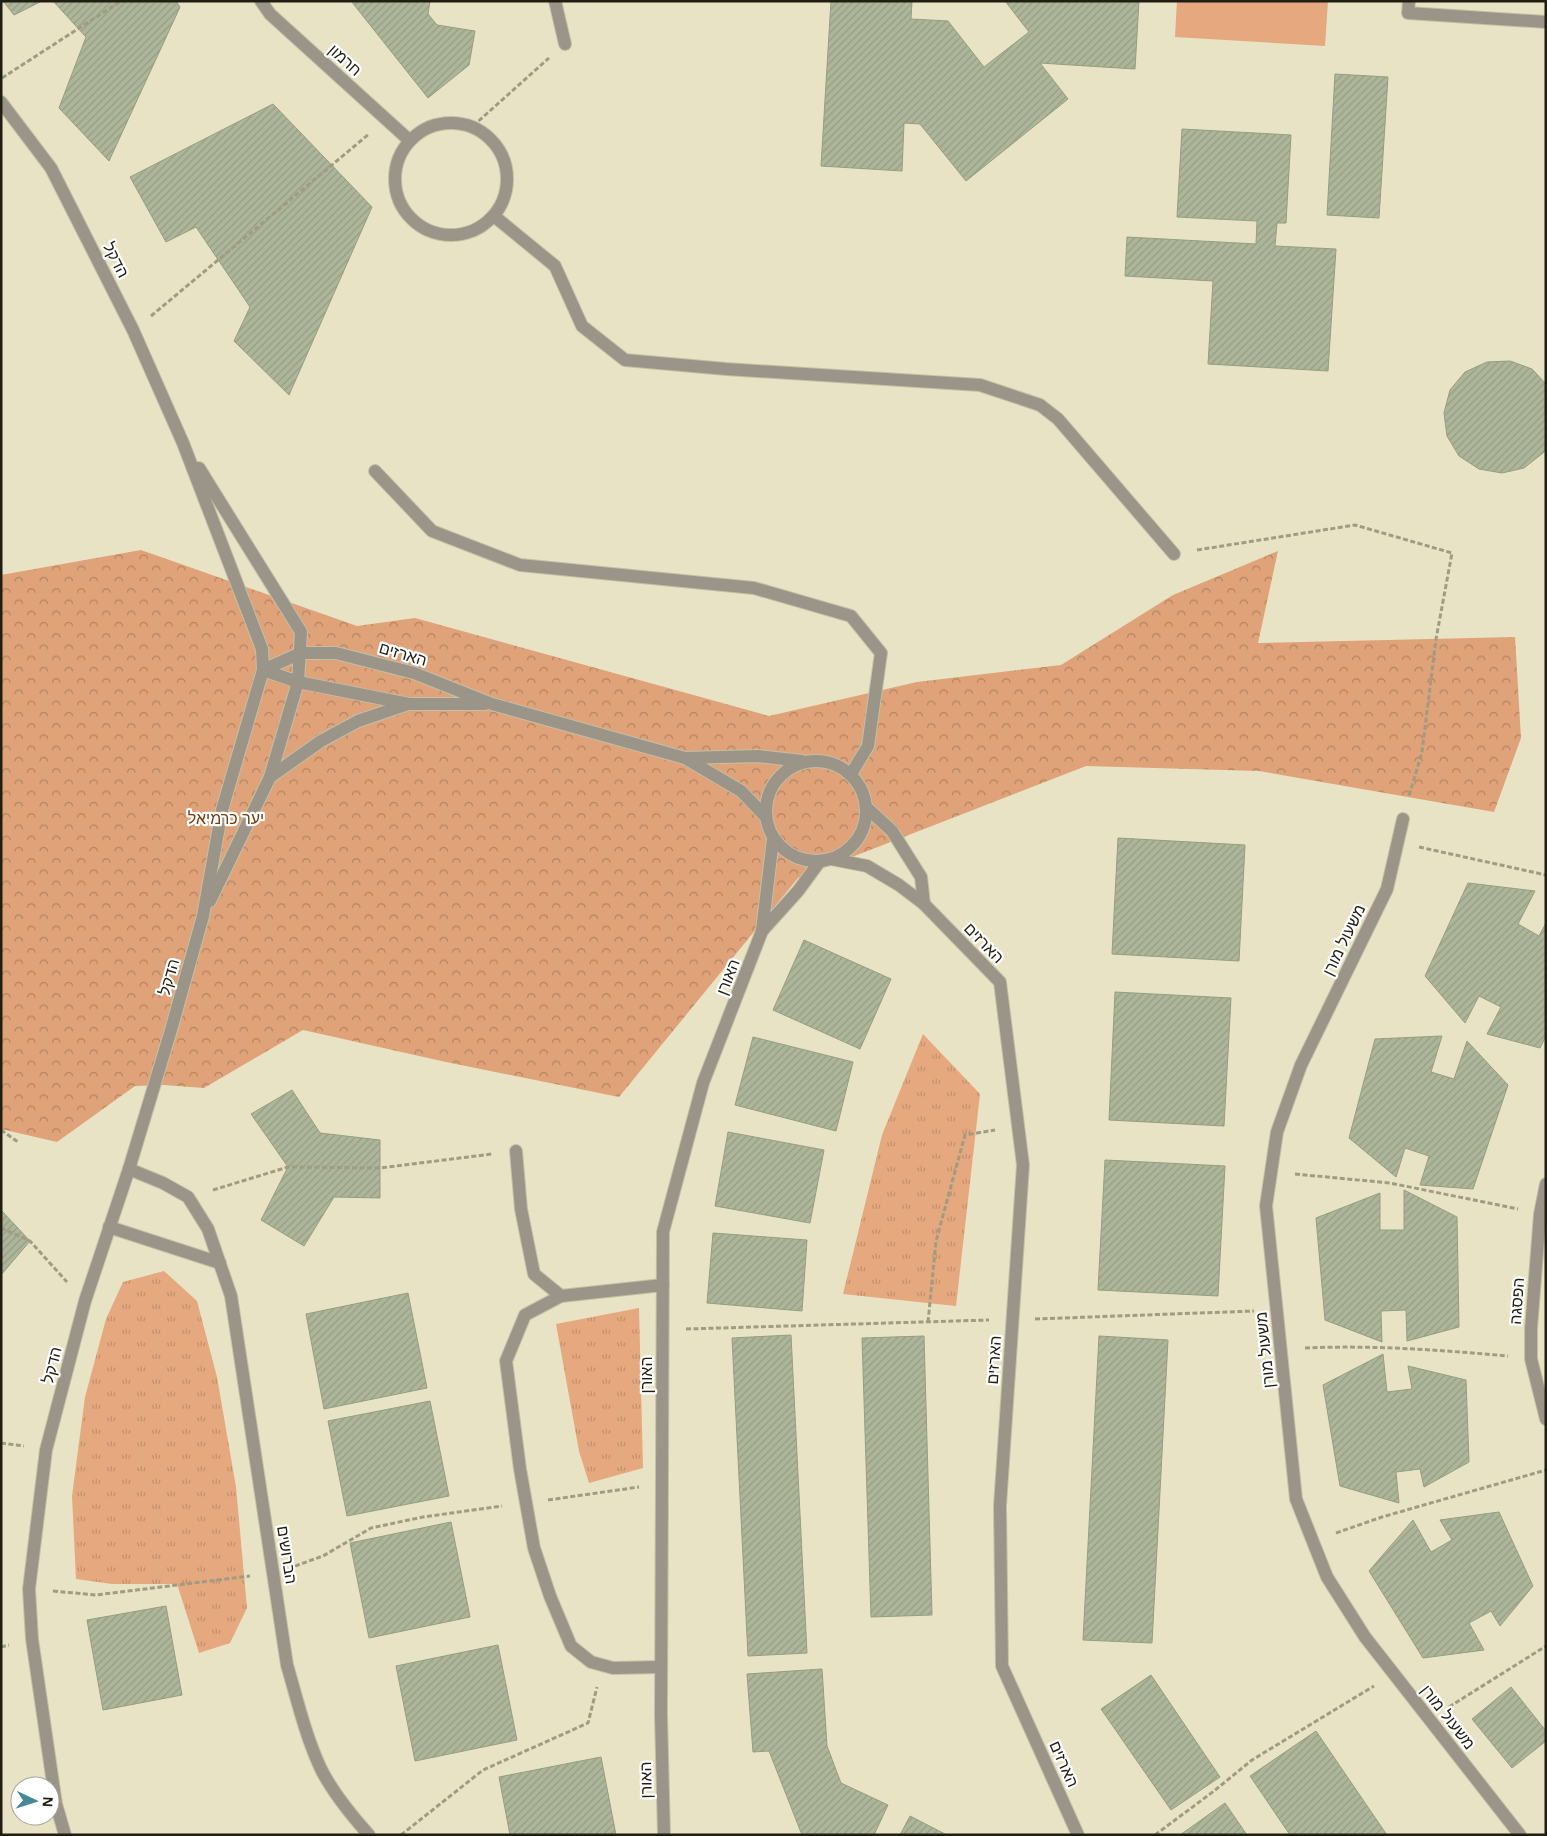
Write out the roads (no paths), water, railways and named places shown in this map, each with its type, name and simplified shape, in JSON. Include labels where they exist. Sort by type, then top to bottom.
[{"type":"street","name":"חרמון","points":[[261,1],[270,14],[409,140]]},
{"type":"street","points":[[555,1],[565,44]]},
{"type":"street","points":[[1409,1],[1408,13],[1546,22]]},
{"type":"street","name":"הדקל","points":[[1,102],[51,168],[133,330],[183,443],[262,649],[263,670],[222,810],[203,916],[129,1169],[85,1301],[46,1450],[30,1589],[33,1649],[56,1804],[64,1835]]},
{"type":"street","points":[[454,122],[473,126],[490,137],[501,152],[506,164],[508,184],[503,202],[494,216],[479,228],[460,235],[448,236],[428,232],[408,216],[398,199],[394,176],[398,157],[409,140],[420,131],[438,123],[454,122]]},
{"type":"street","points":[[494,216],[555,266],[582,326],[625,360],[726,369],[980,385],[1040,405],[1058,418],[1174,554]]},
{"type":"street","name":"הדקל","points":[[183,443],[301,632],[298,682],[270,777],[203,916]]},
{"type":"street","points":[[375,470],[432,530],[520,565],[754,588],[851,616],[881,653],[868,746],[851,774]]},
{"type":"street","points":[[263,670],[301,653]]},
{"type":"street","name":"הארזים","points":[[301,653],[336,653],[414,673],[492,704],[685,758],[741,791],[766,817]]},
{"type":"street","points":[[263,670],[298,682]]},
{"type":"street","name":"הארזים","points":[[298,682],[409,704],[492,704]]},
{"type":"street","name":"הארזים","points":[[270,777],[321,740],[358,720],[409,704]]},
{"type":"street","name":"הארזים","points":[[685,758],[758,756],[805,761]]},
{"type":"street","points":[[821,760],[837,764],[851,774],[860,787],[866,803],[866,817],[862,831],[855,843],[844,853],[815,862],[799,859],[784,851],[774,839],[767,824],[765,808],[768,792],[777,778],[789,767],[805,761],[821,760]]},
{"type":"street","points":[[866,807],[892,831],[921,877],[924,904]]},
{"type":"street","name":"משעול מורן","points":[[1403,818],[1387,889],[1301,1065],[1277,1132],[1266,1206],[1296,1499],[1327,1577],[1365,1637],[1520,1835]]},
{"type":"street","name":"האורן","points":[[664,1835],[661,1668],[663,1232],[704,1083],[762,931],[774,839]]},
{"type":"street","name":"הארזים","points":[[826,860],[867,866],[899,885],[924,904],[1000,982],[1024,1164],[1000,1506],[1002,1666],[1078,1835]]},
{"type":"street","name":"האורן","points":[[762,931],[826,860]]},
{"type":"street","points":[[516,1151],[521,1209],[534,1274],[561,1296]]},
{"type":"street","name":"הברושים","points":[[129,1169],[163,1183],[188,1197],[208,1229],[231,1296],[287,1665],[302,1717],[320,1768],[350,1813],[369,1835]]},
{"type":"street","name":"הפסגה","points":[[1546,1184],[1540,1214],[1531,1329],[1531,1359],[1546,1419]]},
{"type":"street","points":[[110,1227],[220,1263]]},
{"type":"street","points":[[661,1668],[614,1668],[590,1662],[571,1646],[550,1596],[534,1548],[520,1469],[506,1361],[525,1316],[561,1296],[663,1285]]},
{"type":"park label","name":"יער כרמיאל","points":[[226,818]]}]
